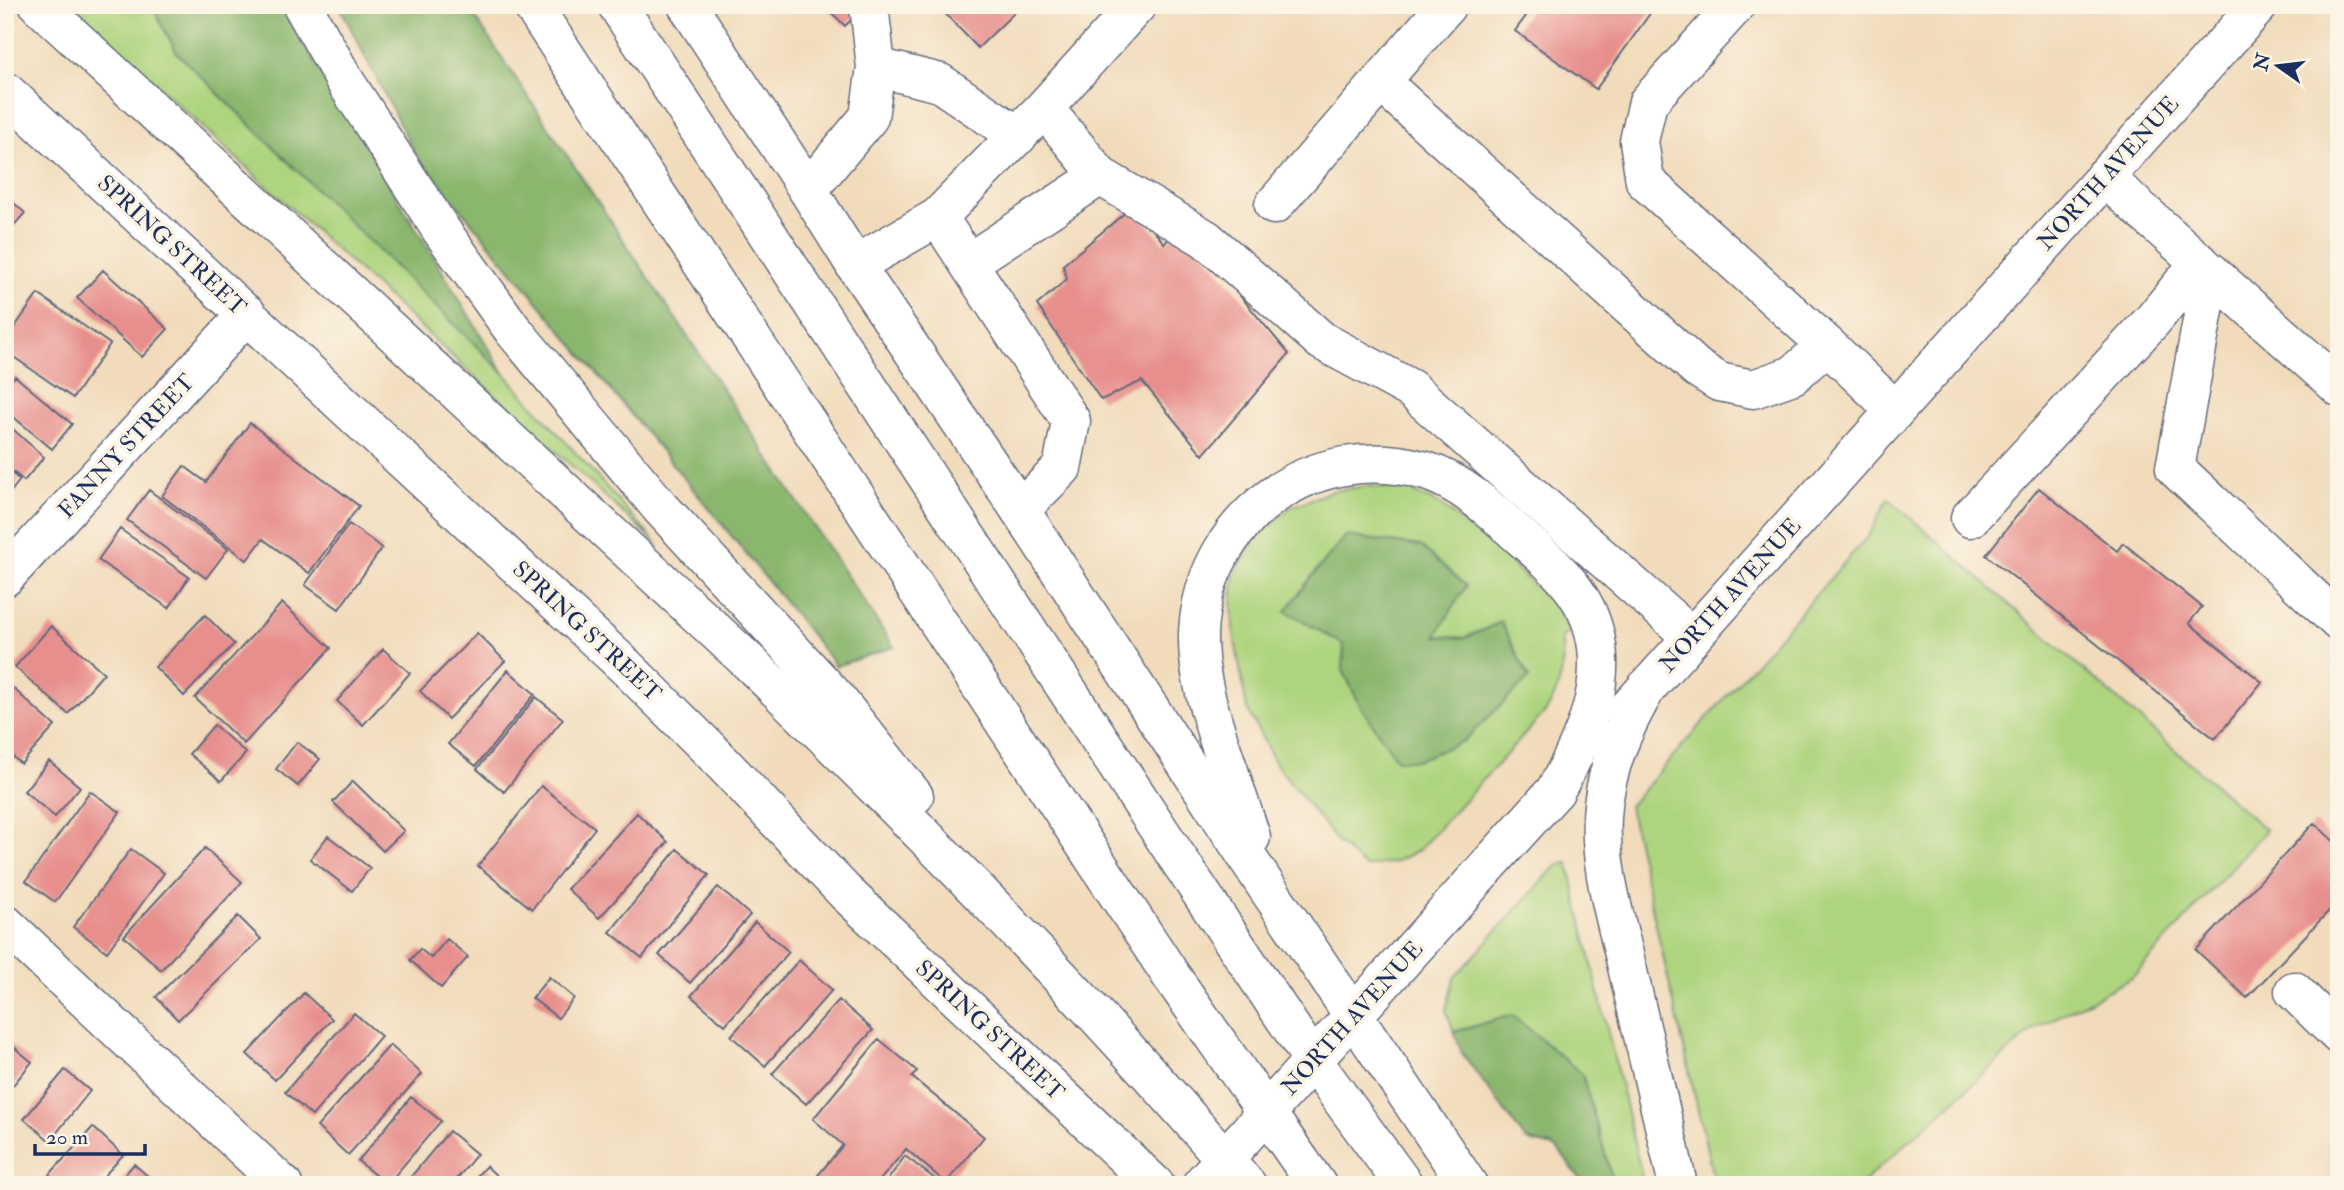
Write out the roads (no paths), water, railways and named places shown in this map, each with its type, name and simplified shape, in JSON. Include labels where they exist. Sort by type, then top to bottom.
[{"type":"main road","points":[[39,5],[750,663],[847,757],[1106,1025],[1225,1176]]},
{"type":"main road","points":[[302,5],[345,81],[426,208],[513,330],[660,507],[836,698],[1035,952]]},
{"type":"main road","points":[[532,5],[1172,977],[1317,1185]]},
{"type":"main road","points":[[617,5],[1159,831],[1314,1062],[1404,1185]]},
{"type":"main road","points":[[687,5],[855,265],[1020,510],[1266,886],[1468,1185]]},
{"type":"main road","points":[[808,190],[869,117],[876,67],[869,5]]},
{"type":"main road","points":[[855,265],[937,217],[1018,136],[1137,5]]},
{"type":"main road","points":[[1274,205],[1447,5]]},
{"type":"main road","points":[[1736,5],[1648,102],[1639,141],[1645,181],[1895,410]]},
{"type":"main road","name":"NORTH AVENUE","points":[[1225,1176],[1267,1113],[2259,5]]},
{"type":"main road","points":[[876,67],[940,83],[1018,136]]},
{"type":"main road","points":[[1381,82],[1697,368],[1719,382],[1754,389],[1793,375],[1827,345]]},
{"type":"main road","name":"SPRING STREET","points":[[5,91],[615,657],[711,751],[845,892],[1155,1185]]},
{"type":"main road","points":[[1044,108],[1100,176],[1206,239],[1322,341],[1411,389],[1692,637]]},
{"type":"main road","points":[[968,263],[1100,176]]},
{"type":"main road","points":[[2104,177],[2339,387]]},
{"type":"main road","points":[[937,217],[1071,421],[1062,468],[1020,510]]},
{"type":"main road","points":[[1970,517],[2153,320],[2206,267]]},
{"type":"main road","points":[[2206,267],[2175,468],[2339,622]]},
{"type":"main road","name":"FANNY STREET","points":[[5,577],[247,314]]},
{"type":"main road","points":[[1266,886],[1207,703],[1199,655],[1201,606],[1217,562],[1242,522],[1280,489],[1325,470],[1362,464],[1404,466],[1452,482],[1490,509],[1567,581],[1591,621],[1596,643],[1598,676],[1583,737],[1555,791]]},
{"type":"main road","points":[[1647,687],[1614,754],[1605,794],[1602,841],[1610,895],[1678,1185]]},
{"type":"main road","points":[[5,924],[282,1185]]},
{"type":"main road","points":[[2294,991],[2339,1035]]}]
